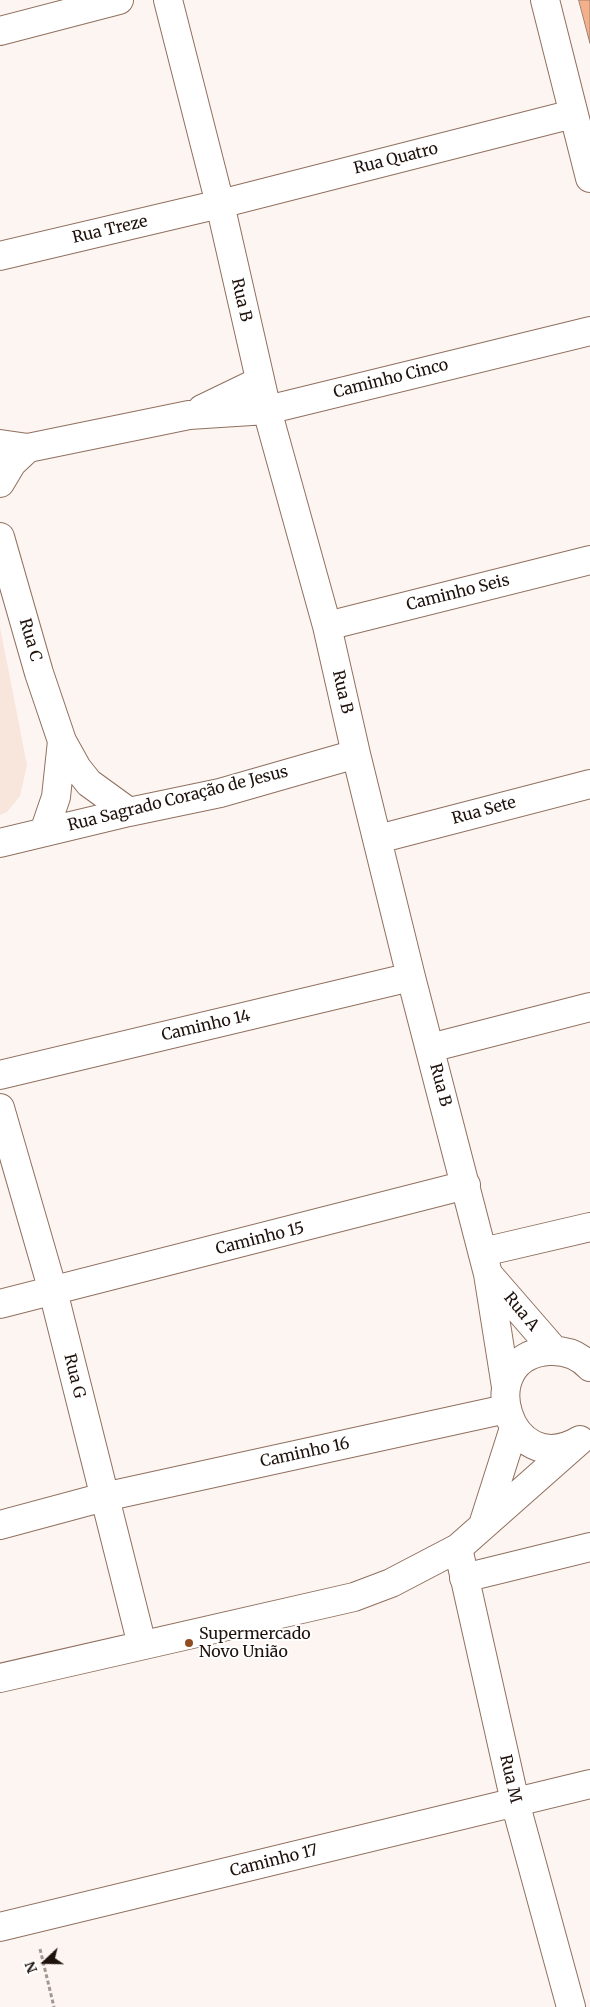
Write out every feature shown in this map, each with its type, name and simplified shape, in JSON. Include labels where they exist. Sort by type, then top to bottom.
[{"type":"street","points":[[0,31],[119,0]]},
{"type":"street","name":"Rua B","points":[[168,0],[220,204],[267,410],[327,626],[356,754],[411,977],[485,1263],[508,1408],[481,1529]]},
{"type":"street","points":[[545,0],[590,178]]},
{"type":"street","name":"Rua Quatro","points":[[220,204],[573,114]]},
{"type":"street","name":"Rua Treze","points":[[0,256],[220,204]]},
{"type":"street","name":"Caminho Cinco","points":[[0,444],[28,448],[189,415],[267,410],[590,331]]},
{"type":"street","name":"Caminho Cinco","points":[[189,415],[260,381]]},
{"type":"street","points":[[0,483],[12,463],[28,448]]},
{"type":"street","name":"Rua C","points":[[0,537],[62,741],[77,768],[90,784],[129,812]]},
{"type":"street","name":"Caminho Seis","points":[[327,626],[590,560]]},
{"type":"street","name":"Rua C","points":[[44,832],[56,798],[62,741]]},
{"type":"street","name":"Rua Sagrado Coração de Jesus","points":[[0,843],[129,812],[220,793],[356,754]]},
{"type":"street","name":"Rua Sete","points":[[378,839],[590,784]]},
{"type":"street","name":"Caminho 14","points":[[0,1074],[411,977]]},
{"type":"street","points":[[430,1048],[590,1007]]},
{"type":"street","name":"Rua G","points":[[0,1108],[52,1291],[142,1645]]},
{"type":"street","name":"Caminho 15","points":[[0,1304],[466,1186]]},
{"type":"street","points":[[485,1263],[590,1227]]},
{"type":"street","name":"Rua A","points":[[485,1263],[576,1355]]},
{"type":"street","points":[[576,1355],[544,1351],[524,1360],[516,1367],[508,1408],[530,1442],[550,1448],[570,1445],[585,1436]]},
{"type":"street","name":"Caminho 16","points":[[0,1525],[104,1497],[508,1408]]},
{"type":"street","points":[[0,1678],[354,1597],[391,1583],[458,1548],[585,1436]]},
{"type":"street","points":[[464,1578],[590,1547]]},
{"type":"street","name":"Rua M","points":[[458,1548],[515,1802],[571,2007]]},
{"type":"street","name":"Caminho 17","points":[[0,1928],[590,1784]]},
{"type":"path","points":[[33,1919],[54,2007]]},
{"type":"shaded area","points":[[0,627],[27,765],[20,796],[7,812],[0,815]]},
{"type":"building","points":[[579,0],[590,0],[590,43]]},
{"type":"place","name":"Supermercado Novo União","points":[[189,1643]]}]
